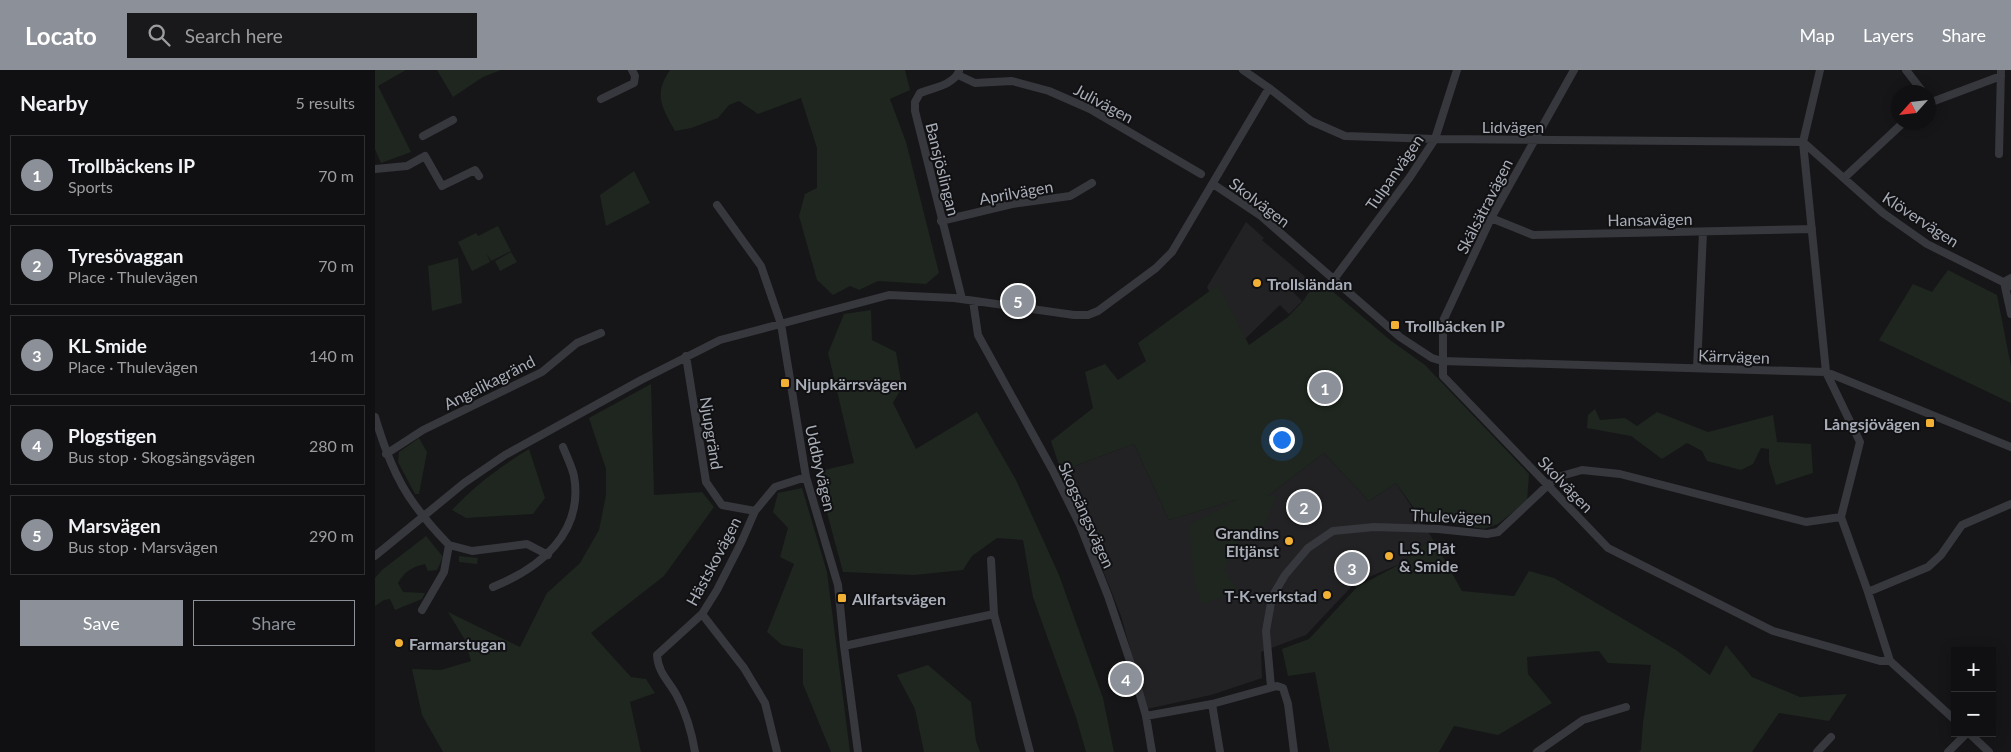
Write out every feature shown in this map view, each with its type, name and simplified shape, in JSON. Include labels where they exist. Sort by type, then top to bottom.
[{"type":"street","points":[[601,99],[634,82],[635,76],[632,70]]},
{"type":"street","name":"Lidvägen","points":[[1243,70],[1311,121],[1345,136],[1435,139],[1803,142]]},
{"type":"street","name":"Tulpanvägen","points":[[1334,279],[1410,177],[1435,139],[1457,70]]},
{"type":"street","name":"Skälsätravägen","points":[[1442,361],[1443,321],[1491,218],[1533,139],[1573,70]]},
{"type":"street","points":[[1820,70],[1803,142],[1826,372],[1860,442],[1841,517],[1868,592],[1890,662],[1951,716]]},
{"type":"street","points":[[1906,70],[1918,85]]},
{"type":"street","name":"Julivägen","points":[[959,72],[975,83],[1012,81],[1049,91],[1090,109],[1201,174]]},
{"type":"street","name":"Bansjöslingan","points":[[959,72],[948,83],[920,93],[915,102],[915,110],[962,300]]},
{"type":"street","points":[[1936,99],[2001,73],[1999,154]]},
{"type":"street","points":[[375,556],[464,483],[505,455],[720,340],[889,294],[973,301],[1074,316],[1088,315],[1098,311],[1156,268],[1172,252],[1269,88]]},
{"type":"street","points":[[423,136],[453,120]]},
{"type":"street","points":[[1844,178],[1895,130]]},
{"type":"street","name":"Klövervägen","points":[[1803,142],[1883,213],[1927,244],[2009,282]]},
{"type":"street","points":[[375,169],[407,166],[425,156],[442,186],[475,170],[479,176]]},
{"type":"street","name":"Aprilvägen","points":[[941,221],[1013,204],[1070,196],[1092,183]]},
{"type":"street","name":"Skolvägen","points":[[1213,184],[1261,216],[1400,336],[1432,358],[1442,361],[1443,376],[1549,484],[1608,548],[1773,632],[1880,661],[1890,662]]},
{"type":"street","name":"Uddbyvägen","points":[[717,205],[761,266],[781,324],[806,476],[838,585],[843,646],[858,752]]},
{"type":"street","name":"Hansavägen","points":[[1491,218],[1533,235],[1812,229]]},
{"type":"street","points":[[1697,368],[1703,232]]},
{"type":"street","points":[[2009,282],[2011,314]]},
{"type":"street","name":"Skogsängsvägen","points":[[973,301],[978,335],[1080,525],[1111,604],[1131,664],[1146,716],[1153,752]]},
{"type":"street","name":"Angelikagränd","points":[[386,454],[423,430],[543,372],[577,343],[601,333]]},
{"type":"street","name":"Njupgränd","points":[[687,356],[706,482],[722,505],[755,511]]},
{"type":"street","name":"Kärrvägen","points":[[1442,361],[1826,372],[2011,447]]},
{"type":"street","points":[[375,417],[386,454],[403,488],[423,517],[449,545],[471,552],[527,544],[548,555]]},
{"type":"street","points":[[493,587],[510,580],[548,555],[565,534],[573,509],[575,494],[574,475],[563,447]]},
{"type":"street","name":"Thulevägen","points":[[1271,687],[1266,631],[1272,597],[1308,548],[1333,531],[1357,527],[1439,529],[1487,534],[1499,532],[1549,484],[1561,476],[1582,470],[1620,474],[1806,522],[1841,517]]},
{"type":"street","name":"Hästskovägen","points":[[695,752],[692,737],[677,696],[661,674],[657,655],[702,614],[741,543],[755,511],[775,487],[806,476]]},
{"type":"street","points":[[1868,592],[1928,567],[1941,555],[1962,525],[2011,504]]},
{"type":"street","points":[[422,610],[444,572],[449,545]]},
{"type":"street","points":[[991,560],[994,614],[1030,752]]},
{"type":"street","points":[[702,614],[744,668],[765,703],[777,752]]},
{"type":"street","points":[[843,646],[994,614]]},
{"type":"street","points":[[1146,716],[1212,704],[1271,687],[1283,688],[1293,731],[1294,752]]},
{"type":"street","points":[[1212,704],[1220,752]]},
{"type":"street","points":[[1537,752],[1583,720],[1626,707]]},
{"type":"street","points":[[1817,752],[1831,737]]},
{"type":"street","points":[[1948,752],[1964,737]]},
{"type":"street","points":[[1972,737],[1989,752]]},
{"type":"shaded area","points":[[375,70],[406,70],[378,86],[411,152],[381,163],[375,149]]},
{"type":"shaded area","points":[[437,70],[501,70],[483,77],[453,97]]},
{"type":"shaded area","points":[[670,70],[905,70],[910,90],[890,99],[906,142],[939,273],[926,284],[878,281],[859,290],[850,286],[833,295],[817,280],[799,216],[805,194],[817,188],[817,148],[801,98],[758,114],[739,101],[729,105],[718,118],[691,128],[675,131],[661,101],[662,87]]},
{"type":"shaded area","points":[[634,171],[650,203],[606,226],[600,195]]},
{"type":"shaded area","name":"Trollsländan","points":[[1246,222],[1264,238],[1262,240],[1308,279],[1293,292],[1302,301],[1289,314],[1280,305],[1244,340],[1223,320],[1207,287]]},
{"type":"shaded area","points":[[498,226],[511,251],[491,261],[487,254],[490,262],[472,271],[458,242],[476,233],[478,236]]},
{"type":"shaded area","points":[[511,252],[517,262],[500,271],[495,261]]},
{"type":"shaded area","points":[[458,258],[462,303],[432,311],[428,266]]},
{"type":"shaded area","points":[[1948,270],[1997,295],[2011,366],[2011,403],[1879,340],[1913,284],[1932,292]]},
{"type":"shaded area","points":[[1318,279],[1390,340],[1425,365],[1529,474],[1527,501],[1498,524],[1484,529],[1421,518],[1396,483],[1369,501],[1324,453],[1268,496],[1277,496],[1260,535],[1239,539],[1224,570],[1239,592],[1202,604],[1195,583],[1189,525],[1239,499],[1169,520],[1134,444],[1061,471],[1051,441],[1093,408],[1085,372],[1105,364],[1118,380],[1146,361],[1138,343],[1218,285],[1249,345],[1288,317],[1303,301]]},
{"type":"shaded area","points":[[871,310],[872,340],[896,352],[902,387],[893,403],[916,449],[977,412],[1016,480],[1059,575],[1103,698],[1114,752],[1086,752],[1076,717],[1033,597],[1023,540],[997,538],[972,556],[963,570],[914,575],[843,572],[816,472],[854,463],[828,353],[844,314]]},
{"type":"shaded area","points":[[651,384],[654,495],[702,492],[714,507],[664,576],[591,633],[631,677],[646,679],[655,693],[630,702],[641,752],[443,752],[422,715],[412,669],[441,670],[471,661],[465,640],[448,612],[520,647],[547,593],[580,563],[599,530],[606,495],[606,469],[589,418]]},
{"type":"shaded area","points":[[1595,409],[1600,420],[1625,418],[1637,426],[1657,412],[1708,432],[1773,415],[1777,442],[1811,444],[1813,473],[1776,485],[1769,462],[1769,449],[1761,448],[1753,464],[1741,470],[1707,461],[1702,451],[1687,443],[1662,459],[1631,436],[1587,428],[1588,415]]},
{"type":"shaded area","points":[[419,438],[427,452],[419,494],[415,494],[398,462],[399,452]]},
{"type":"shaded area","points":[[1134,444],[1169,520],[1245,497],[1264,499],[1324,453],[1369,501],[1396,483],[1432,538],[1402,563],[1355,583],[1306,635],[1261,652],[1262,678],[1211,695],[1147,709],[1121,616],[1078,507],[1061,471]]},
{"type":"shaded area","points":[[529,449],[545,498],[533,514],[466,518],[452,510],[488,477]]},
{"type":"shaded area","points":[[802,488],[827,572],[850,752],[831,752],[803,684],[803,649],[782,645],[767,632],[794,564],[780,557],[788,528],[773,512],[778,493]]},
{"type":"shaded area","points":[[426,536],[443,557],[437,570],[428,571],[425,564],[416,567],[403,575],[398,583],[403,592],[425,593],[422,599],[395,610],[390,599],[384,600],[375,606],[375,578],[382,570]]},
{"type":"shaded area","points":[[1432,538],[1462,591],[1514,596],[1529,571],[1554,578],[1676,650],[1710,675],[1726,645],[1752,677],[1800,697],[1847,694],[1829,721],[1779,713],[1752,752],[1639,752],[1641,750],[1651,665],[1608,663],[1599,651],[1527,657],[1528,674],[1552,703],[1498,735],[1454,726],[1439,752],[1330,752],[1315,672],[1288,676],[1282,649],[1309,639],[1357,587],[1402,563]]},
{"type":"shaded area","points":[[459,556],[478,558],[477,564],[459,562]]},
{"type":"shaded area","points":[[928,665],[971,702],[976,741],[980,752],[924,752],[915,709],[897,675]]},
{"type":"place","name":"Trollsländan","points":[[1257,283]]},
{"type":"place","name":"Marsvägen","points":[[1018,301]]},
{"type":"place","name":"Trollbäcken IP","points":[[1395,325]]},
{"type":"place","name":"Njupkärrsvägen","points":[[785,383]]},
{"type":"place","name":"Trollbäckens IP","points":[[1325,388]]},
{"type":"place","name":"Långsjövägen","points":[[1930,423]]},
{"type":"place","name":"Tyresövaggan","points":[[1304,507]]},
{"type":"place","name":"Grandins Eltjänst","points":[[1289,541]]},
{"type":"place","name":"L.S. Plåt & Smide","points":[[1389,556]]},
{"type":"place","name":"KL Smide","points":[[1352,568]]},
{"type":"place","name":"T-K-verkstad","points":[[1327,595]]},
{"type":"place","name":"Allfartsvägen","points":[[842,598]]},
{"type":"place","name":"Farmarstugan","points":[[399,643]]},
{"type":"place","name":"Plogstigen","points":[[1126,679]]}]
